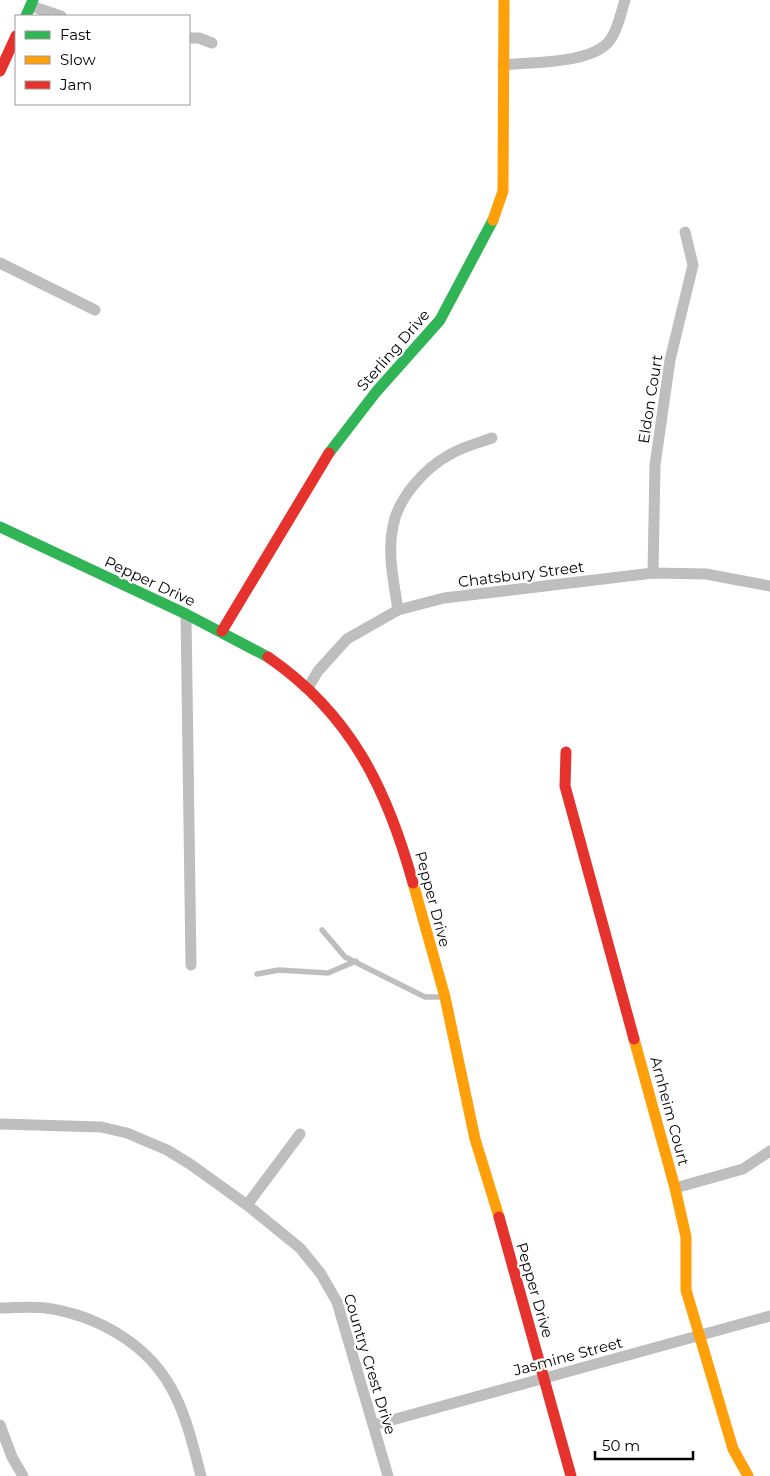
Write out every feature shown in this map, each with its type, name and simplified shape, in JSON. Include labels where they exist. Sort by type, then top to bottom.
[{"type":"street","name":"Sterling Drive","points":[[222,631],[332,448],[376,392],[440,320],[492,223],[503,191],[504,0]]},
{"type":"street","points":[[503,65],[582,57],[599,50],[613,35],[625,0]]},
{"type":"street","points":[[30,7],[58,15]]},
{"type":"street","points":[[0,71],[15,38]]},
{"type":"street","points":[[190,38],[199,38],[212,43]]},
{"type":"street","name":"Eldon Court","points":[[653,573],[655,465],[670,360],[693,266],[685,232]]},
{"type":"street","points":[[0,263],[95,310]]},
{"type":"street","points":[[398,610],[391,560],[393,525],[404,500],[426,472],[450,454],[492,438]]},
{"type":"street","name":"Pepper Drive","points":[[0,527],[222,631],[268,657],[290,672],[308,688],[350,735],[381,788],[400,835],[445,997],[475,1139],[545,1378],[571,1476]]},
{"type":"street","name":"Chatsbury Street","points":[[308,688],[318,671],[347,639],[398,610],[444,598],[653,573],[706,574],[770,586]]},
{"type":"street","points":[[186,614],[191,965]]},
{"type":"street","name":"Arnheim Court","points":[[566,752],[565,786],[675,1188],[686,1236],[686,1290],[733,1449],[748,1476]]},
{"type":"street","name":"Country Crest Drive","points":[[0,1124],[101,1127],[127,1133],[167,1150],[247,1205],[300,1248],[330,1288],[342,1317],[388,1476]]},
{"type":"street","points":[[247,1205],[300,1134]]},
{"type":"street","points":[[675,1188],[743,1169],[770,1151]]},
{"type":"street","points":[[0,1308],[44,1308],[72,1314],[99,1324],[138,1347],[156,1365],[174,1392],[185,1420],[201,1476]]},
{"type":"street","name":"Jasmine Street","points":[[374,1425],[770,1316]]},
{"type":"street","points":[[0,1425],[12,1457],[23,1476]]},
{"type":"lane","points":[[322,930],[345,956],[356,962],[425,997],[445,997]]},
{"type":"lane","points":[[258,974],[279,970],[328,973],[356,962]]},
{"type":"traffic: fast","points":[[26,15],[33,0]]},
{"type":"traffic: fast","points":[[329,453],[376,392],[440,320],[493,220]]},
{"type":"traffic: fast","points":[[0,527],[186,614],[268,657]]},
{"type":"traffic: slow","points":[[493,220],[503,191],[504,0]]},
{"type":"traffic: slow","points":[[413,883],[445,997],[475,1139],[499,1217]]},
{"type":"traffic: slow","points":[[634,1039],[675,1188],[686,1237],[686,1290],[733,1449],[748,1476]]},
{"type":"traffic: jam","points":[[0,71],[15,38]]},
{"type":"traffic: jam","points":[[222,631],[329,453]]},
{"type":"traffic: jam","points":[[268,657],[297,679],[322,703],[362,756],[378,785],[391,816],[413,883]]},
{"type":"traffic: jam","points":[[566,752],[565,786],[634,1039]]},
{"type":"traffic: jam","points":[[499,1217],[571,1476]]}]
